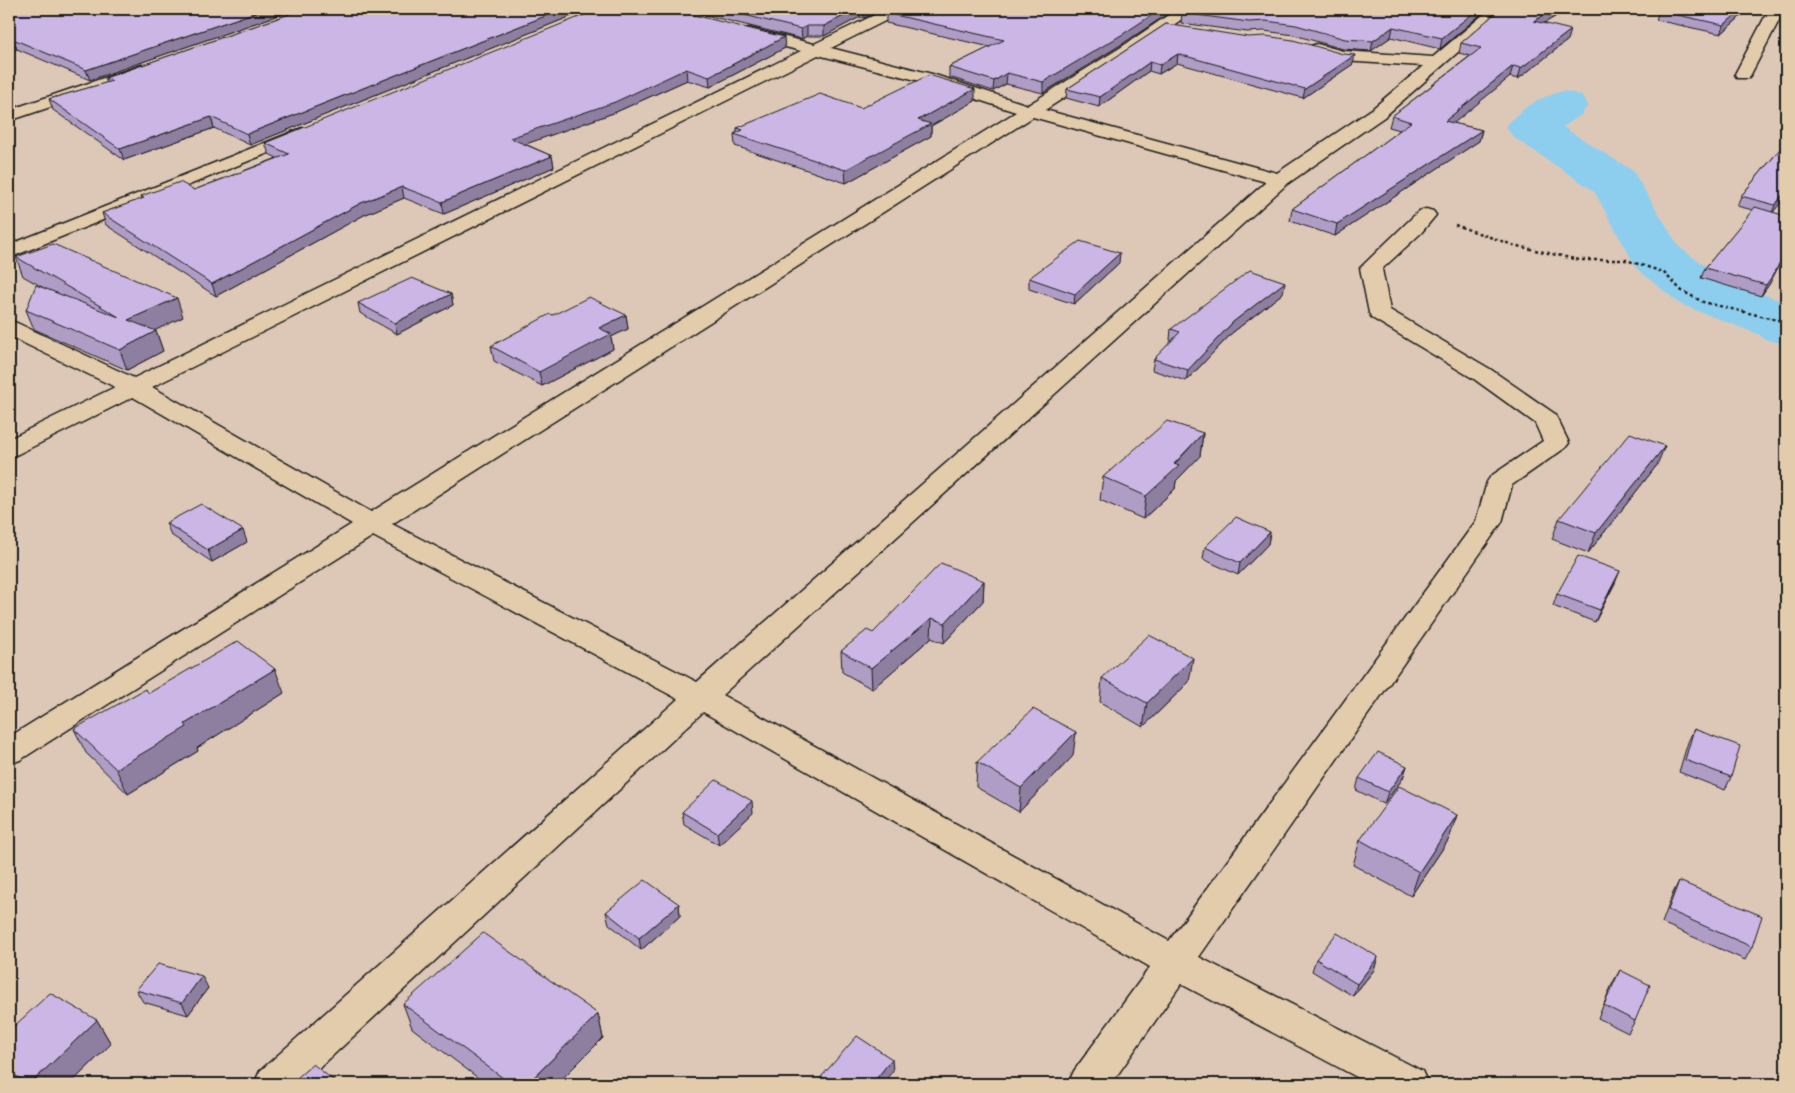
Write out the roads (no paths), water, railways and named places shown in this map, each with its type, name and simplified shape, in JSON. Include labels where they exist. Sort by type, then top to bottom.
[{"type":"street","points":[[9,449],[898,9]]},
{"type":"street","points":[[274,1084],[700,698],[1280,180],[1378,113],[1499,9]]},
{"type":"street","points":[[1743,74],[1777,9]]},
{"type":"street","points":[[9,752],[1129,49],[1161,35],[1188,19]]},
{"type":"street","points":[[732,28],[913,74],[1001,100],[1030,111],[1280,180]]},
{"type":"street","points":[[1304,45],[1342,56],[1437,62]]},
{"type":"street","points":[[9,116],[157,64]]},
{"type":"street","points":[[9,252],[321,125]]},
{"type":"street","points":[[1088,1084],[1490,522],[1500,482],[1556,443],[1546,419],[1482,374],[1380,313],[1371,268],[1414,229],[1426,215]]},
{"type":"street","points":[[9,328],[134,387],[371,524],[700,698],[1174,962],[1408,1084]]},
{"type":"waterway","points":[[1564,105],[1530,127],[1615,182],[1657,257],[1701,291],[1782,322],[1786,326]]}]
